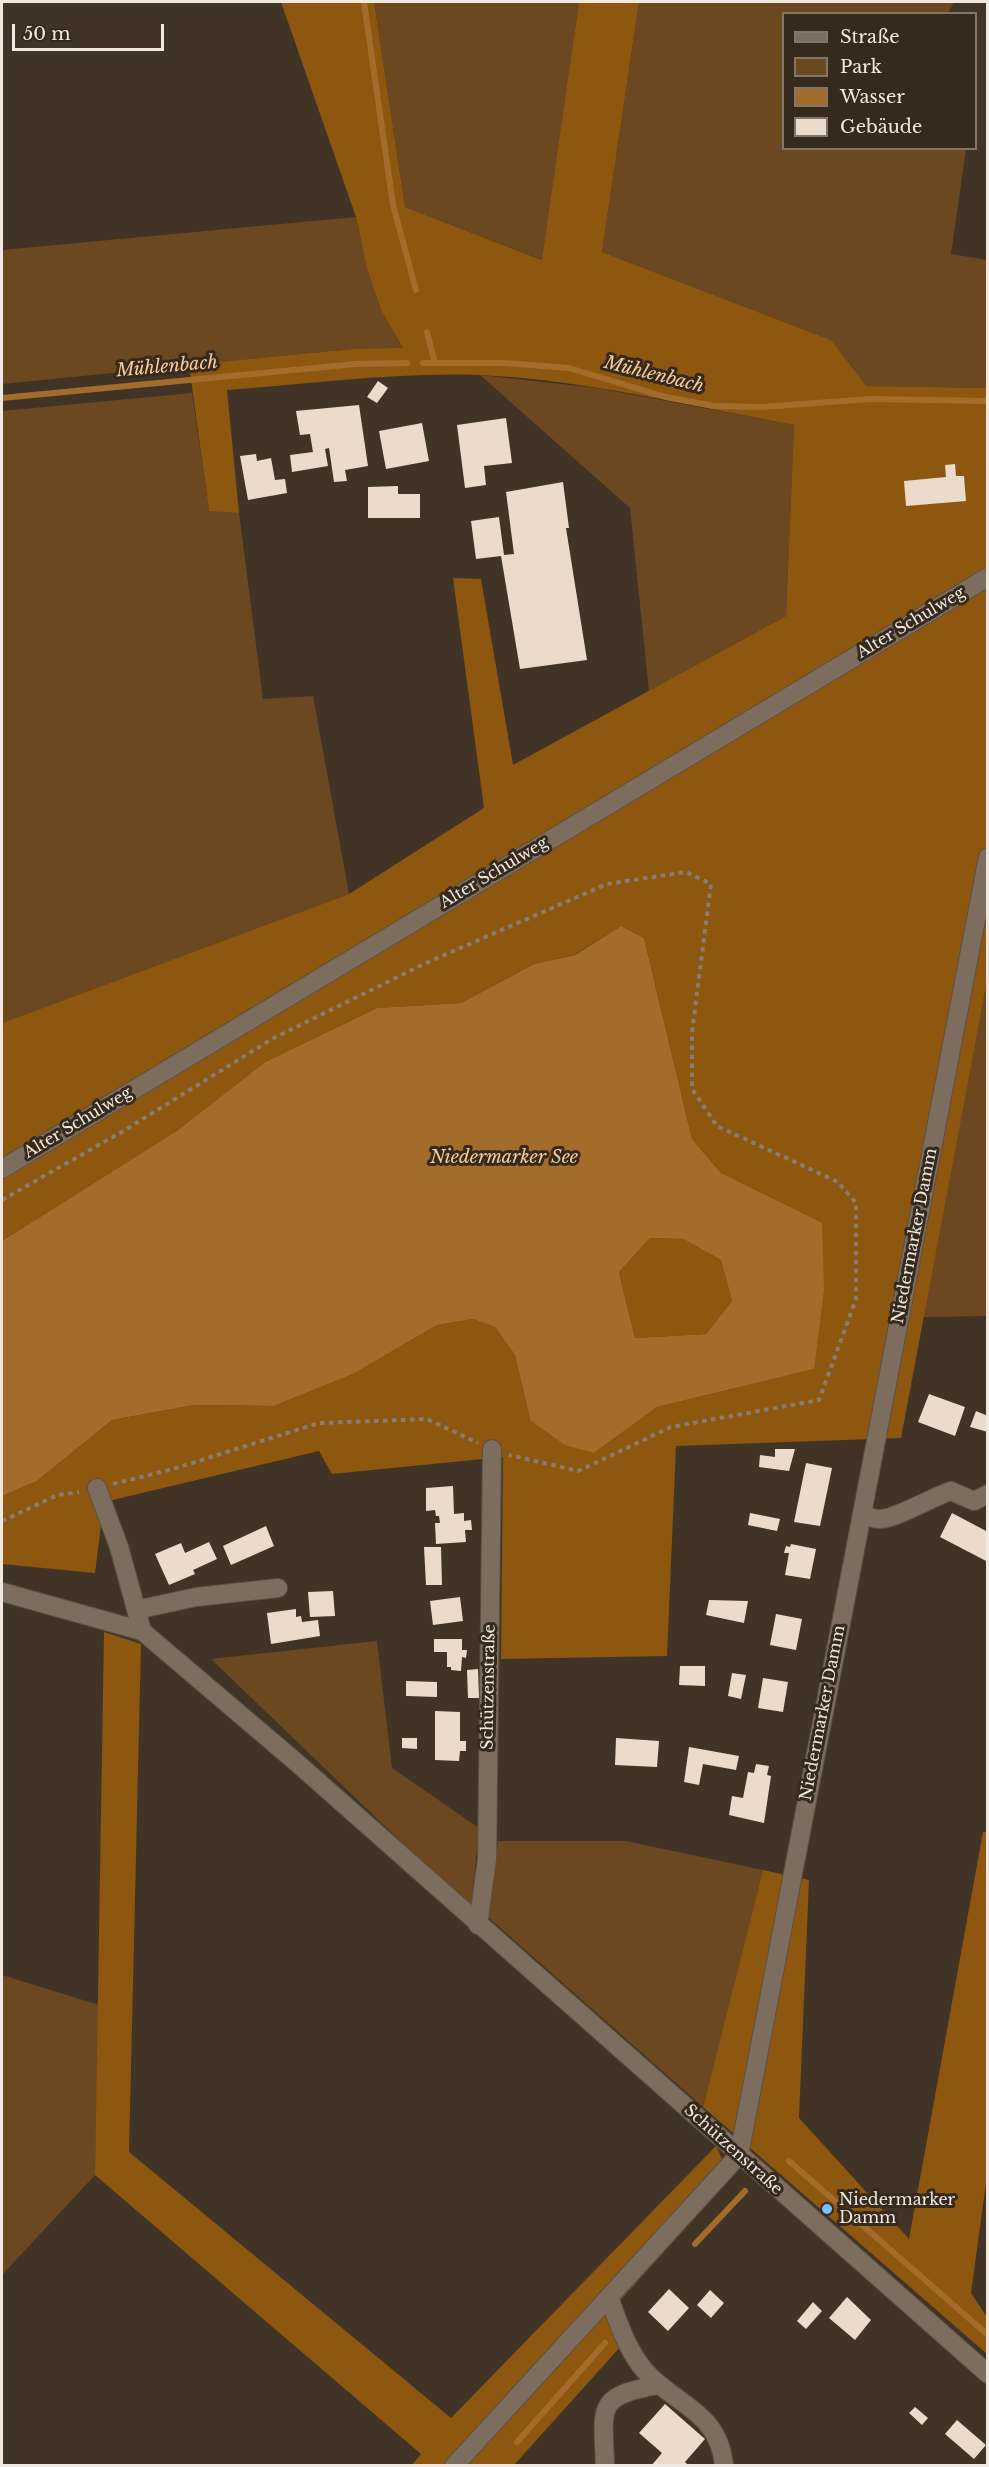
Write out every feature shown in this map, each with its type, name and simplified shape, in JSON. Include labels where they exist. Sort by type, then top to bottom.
[{"type":"street","name":"Alter Schulweg","points":[[2,1169],[987,577]]},
{"type":"street","name":"Niedermarker Damm","points":[[739,2155],[987,857]]},
{"type":"street","name":"Schützenstraße","points":[[478,1925],[487,1859],[492,1449]]},
{"type":"street","points":[[97,1488],[119,1547],[142,1631]]},
{"type":"street","points":[[862,1515],[881,1519],[900,1514],[929,1498],[951,1491],[974,1501],[987,1494]]},
{"type":"street","points":[[136,1610],[196,1597],[278,1588]]},
{"type":"street","name":"Schützenstraße","points":[[2,1592],[142,1631],[296,1762],[987,2374]]},
{"type":"street","points":[[454,2466],[739,2155]]},
{"type":"street","points":[[609,2297],[635,2359],[659,2385],[688,2404],[713,2428],[722,2446],[724,2466]]},
{"type":"street","points":[[605,2466],[605,2412],[611,2399],[624,2391],[659,2385]]},
{"type":"path","points":[[2,1200],[125,1130],[272,1039],[426,963],[607,884],[686,872],[711,884],[692,1032],[692,1089],[717,1126],[838,1182],[856,1203],[856,1299],[819,1400],[671,1427],[578,1471],[492,1449],[427,1419],[319,1423],[173,1469],[58,1496],[2,1521]]},
{"type":"green space","points":[[374,2],[579,2],[543,260],[405,207]]},
{"type":"green space","points":[[639,2],[954,2],[949,12],[782,12],[782,150],[966,150],[951,254],[987,260],[987,388],[865,386],[831,340],[602,252]]},
{"type":"green space","points":[[356,217],[367,269],[381,310],[404,349],[352,349],[2,384],[2,250]]},
{"type":"green space","points":[[480,375],[597,388],[794,425],[786,616],[649,691],[630,508]]},
{"type":"green space","points":[[192,393],[209,510],[239,513],[263,699],[313,696],[349,894],[2,1023],[2,411]]},
{"type":"green space","points":[[987,981],[987,1316],[922,1317]]},
{"type":"green space","points":[[377,1641],[392,1768],[479,1828],[471,1909],[211,1659]]},
{"type":"green space","points":[[498,1841],[626,1841],[763,1870],[703,2107],[488,1917]]},
{"type":"green space","points":[[2,1975],[99,2005],[95,2175],[2,2275]]},
{"type":"shaded area","points":[[281,2],[374,2],[405,207],[542,260],[579,2],[639,2],[602,252],[831,340],[866,386],[987,388],[987,981],[901,1438],[676,1446],[667,1656],[501,1659],[503,1457],[332,1474],[319,1451],[104,1502],[95,1573],[2,1564],[2,1496],[37,1481],[112,1420],[194,1405],[274,1406],[353,1374],[437,1325],[473,1319],[495,1327],[515,1355],[530,1420],[594,1453],[657,1407],[814,1369],[762,1194],[721,1173],[692,1139],[644,938],[621,926],[574,955],[534,964],[461,1003],[377,1008],[265,1062],[178,1130],[2,1241],[2,1023],[349,894],[484,808],[453,578],[481,579],[513,765],[786,616],[794,425],[638,395],[559,382],[480,375],[417,375],[227,390],[239,513],[209,511],[189,365],[352,349],[403,348],[381,310],[367,269],[356,217]]},
{"type":"shaded area","points":[[650,1238],[683,1239],[721,1260],[732,1301],[706,1334],[635,1338],[619,1272]]},
{"type":"shaded area","points":[[104,1632],[141,1644],[129,2152],[451,2418],[716,2146],[731,2178],[606,2316],[622,2345],[514,2465],[411,2466],[421,2454],[95,2175]]},
{"type":"shaded area","points":[[983,1832],[987,1832],[988,2168],[971,2293],[987,2317],[987,2354],[703,2107],[763,1870],[809,1880],[799,2118],[909,2239]]},
{"type":"water","name":"Niedermarker See","points":[[621,926],[644,938],[692,1139],[721,1173],[822,1223],[824,1289],[814,1369],[657,1407],[594,1453],[565,1445],[530,1420],[515,1355],[495,1327],[473,1319],[437,1325],[353,1374],[274,1406],[194,1405],[112,1420],[37,1481],[2,1496],[2,1241],[178,1130],[265,1062],[377,1008],[461,1003],[534,964],[575,955]],"holes":[[[650,1238],[683,1239],[721,1260],[732,1301],[706,1334],[635,1338],[619,1272]]]},
{"type":"building","points":[[378,381],[388,388],[377,403],[367,397]]},
{"type":"building","points":[[359,405],[368,466],[345,470],[347,481],[334,482],[329,448],[325,449],[328,466],[292,472],[290,455],[313,452],[310,434],[300,435],[296,411]]},
{"type":"building","points":[[506,418],[512,463],[484,466],[486,485],[465,488],[457,425]]},
{"type":"building","points":[[422,423],[429,461],[386,469],[379,431]]},
{"type":"building","points":[[256,454],[257,461],[271,458],[275,480],[285,479],[287,493],[248,500],[240,456]]},
{"type":"building","points":[[955,464],[956,476],[964,476],[966,501],[906,506],[904,481],[946,477],[945,465]]},
{"type":"building","points":[[563,482],[569,528],[566,528],[587,660],[520,669],[501,556],[476,559],[471,521],[499,517],[504,555],[514,554],[506,492]]},
{"type":"building","points":[[398,486],[398,494],[420,494],[420,518],[368,518],[368,487]]},
{"type":"building","points":[[929,1394],[965,1407],[955,1436],[918,1422]]},
{"type":"building","points":[[976,1411],[988,1416],[988,1432],[970,1427]]},
{"type":"building","points":[[775,1449],[795,1449],[789,1471],[759,1467],[760,1455],[775,1457]]},
{"type":"building","points":[[806,1463],[832,1468],[820,1526],[794,1522]]},
{"type":"building","points":[[453,1486],[454,1514],[464,1513],[464,1521],[471,1520],[472,1530],[465,1530],[466,1542],[436,1544],[435,1523],[440,1523],[439,1516],[436,1516],[435,1510],[426,1511],[426,1488]]},
{"type":"building","points":[[750,1513],[780,1519],[777,1531],[748,1525]]},
{"type":"building","points":[[952,1513],[988,1532],[988,1562],[940,1537]]},
{"type":"building","points":[[266,1526],[274,1546],[231,1565],[223,1546]]},
{"type":"building","points":[[209,1542],[217,1559],[193,1570],[195,1574],[169,1585],[155,1554],[181,1543],[185,1553]]},
{"type":"building","points":[[791,1544],[816,1549],[810,1579],[785,1575],[789,1553],[784,1553],[786,1546],[790,1547]]},
{"type":"building","points":[[424,1547],[441,1547],[442,1585],[426,1585]]},
{"type":"building","points":[[333,1591],[335,1616],[310,1617],[308,1592]]},
{"type":"building","points":[[460,1597],[463,1621],[433,1625],[430,1601]]},
{"type":"building","points":[[709,1600],[748,1601],[744,1623],[706,1615]]},
{"type":"building","points":[[296,1609],[296,1617],[301,1616],[302,1622],[318,1620],[320,1636],[271,1644],[267,1613]]},
{"type":"building","points":[[776,1614],[802,1619],[796,1650],[770,1645]]},
{"type":"building","points":[[434,1639],[462,1639],[462,1650],[467,1650],[466,1658],[462,1657],[461,1671],[447,1667],[447,1652],[434,1652]]},
{"type":"building","points":[[680,1666],[705,1666],[705,1686],[679,1685]]},
{"type":"building","points":[[478,1669],[479,1698],[468,1698],[467,1670]]},
{"type":"building","points":[[732,1673],[746,1675],[741,1699],[728,1696]]},
{"type":"building","points":[[763,1678],[788,1682],[783,1712],[758,1708]]},
{"type":"building","points":[[406,1681],[437,1682],[437,1697],[406,1696]]},
{"type":"building","points":[[435,1711],[460,1712],[460,1741],[466,1741],[466,1751],[460,1751],[459,1761],[435,1760]]},
{"type":"building","points":[[402,1738],[417,1738],[417,1749],[402,1748]]},
{"type":"building","points":[[616,1738],[659,1741],[657,1767],[615,1765]]},
{"type":"building","points":[[689,1747],[739,1756],[736,1770],[703,1764],[699,1785],[684,1782]]},
{"type":"building","points":[[756,1764],[769,1766],[767,1775],[771,1776],[764,1823],[729,1815],[732,1796],[743,1798],[748,1772],[754,1773]]},
{"type":"building","points":[[669,2289],[689,2308],[668,2331],[648,2312]]},
{"type":"building","points":[[710,2290],[724,2303],[711,2318],[697,2305]]},
{"type":"building","points":[[847,2297],[871,2320],[855,2340],[829,2318]]},
{"type":"building","points":[[813,2302],[822,2311],[806,2329],[797,2321]]},
{"type":"building","points":[[665,2404],[705,2439],[685,2462],[689,2466],[651,2466],[662,2453],[639,2433]]},
{"type":"building","points":[[915,2407],[928,2418],[922,2425],[909,2413]]},
{"type":"building","points":[[957,2420],[986,2445],[974,2459],[945,2434]]},
{"type":"waterway","points":[[364,2],[393,205],[416,290]]},
{"type":"waterway","points":[[427,332],[435,363]]},
{"type":"waterway","name":"Mühlenbach","points":[[2,398],[356,364],[407,363]]},
{"type":"waterway","name":"Mühlenbach","points":[[423,363],[505,363],[569,368],[666,397],[714,406],[762,407],[871,399],[988,401]]},
{"type":"waterway","points":[[789,2161],[988,2335]]},
{"type":"waterway","points":[[695,2244],[745,2191]]},
{"type":"waterway","points":[[517,2442],[605,2343]]},
{"type":"place","name":"Niedermarker Damm","points":[[827,2209]]}]
